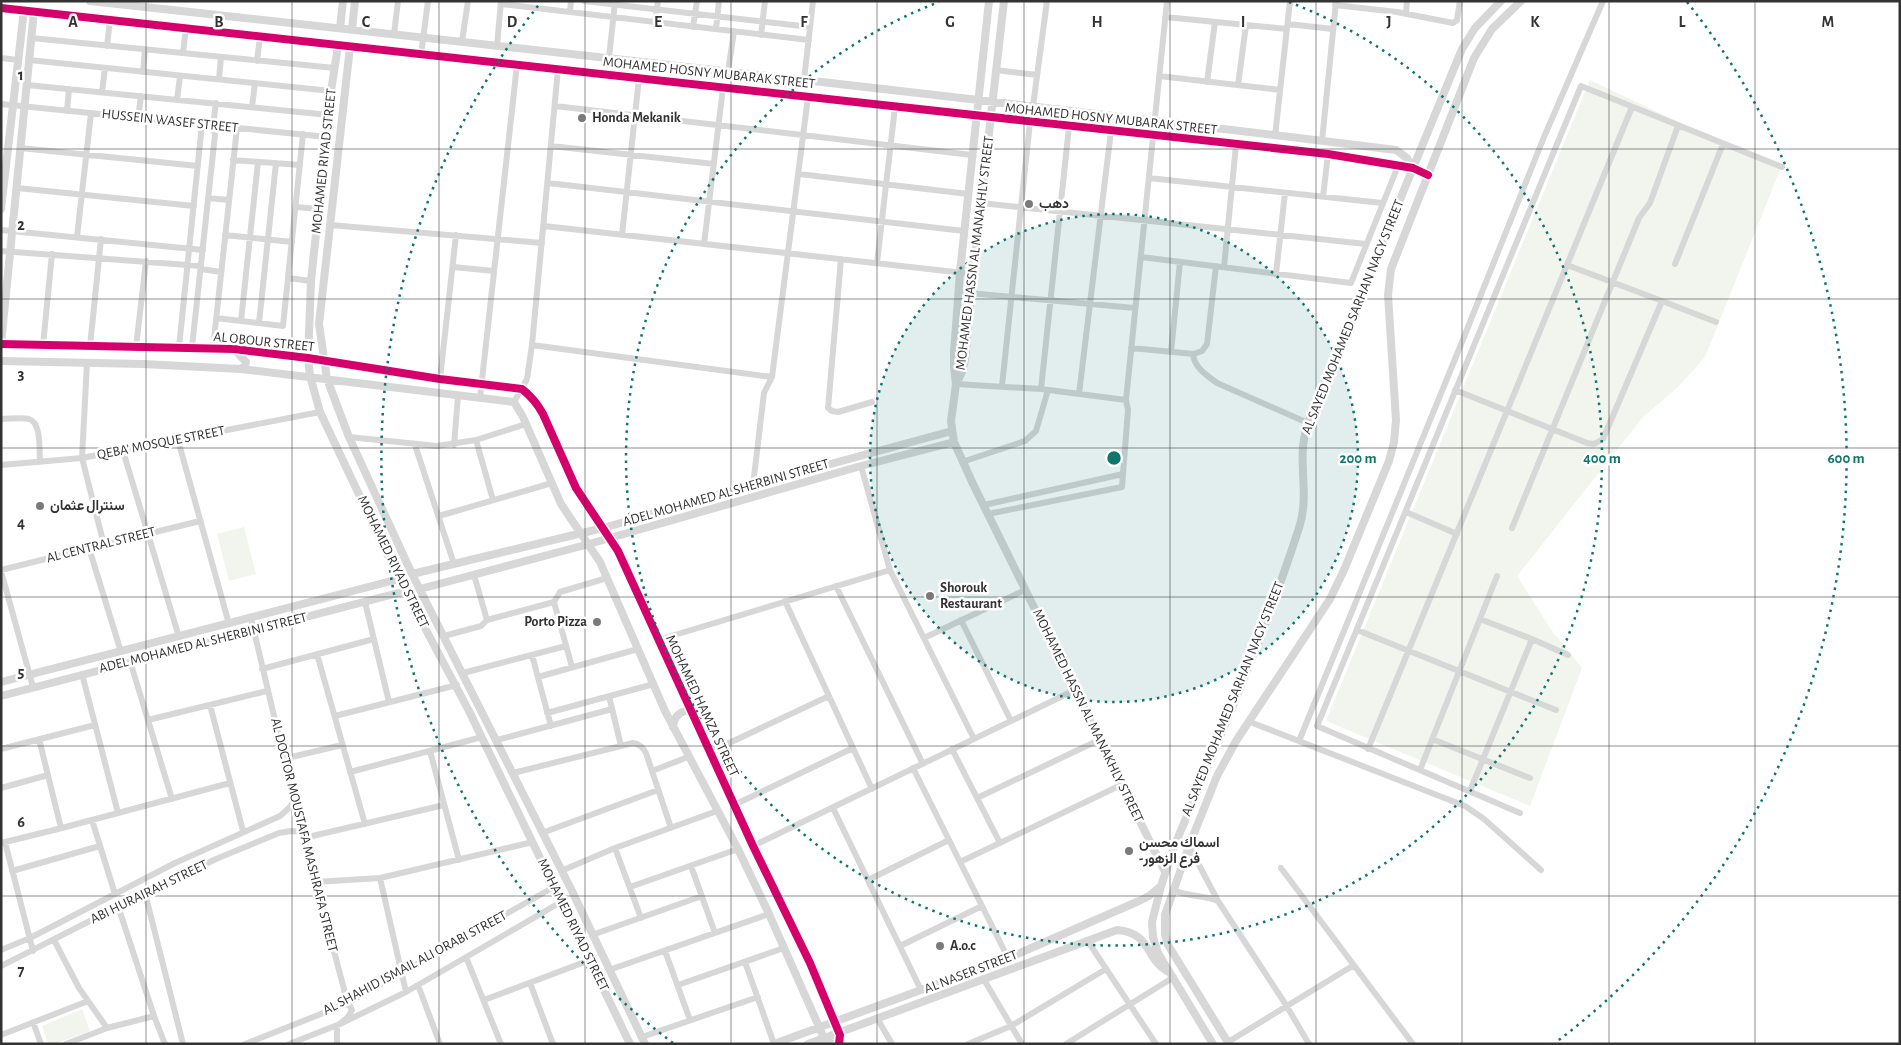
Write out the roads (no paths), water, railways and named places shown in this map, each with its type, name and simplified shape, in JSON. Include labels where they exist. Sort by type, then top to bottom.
[{"type":"street","name":"MOHAMED HOSNY MUBARAK STREET","points":[[90,1],[122,3],[1033,106],[1396,150],[1407,158],[1413,168]]},
{"type":"street","points":[[340,28],[343,1]]},
{"type":"street","points":[[352,29],[355,1]]},
{"type":"street","points":[[394,34],[398,1]]},
{"type":"street","points":[[421,55],[428,1]]},
{"type":"street","points":[[462,41],[468,1]]},
{"type":"street","points":[[570,12],[571,1]]},
{"type":"street","points":[[584,1],[615,3],[657,10],[810,27]]},
{"type":"street","points":[[655,22],[658,1]]},
{"type":"street","points":[[694,27],[697,1]]},
{"type":"street","points":[[716,29],[719,1]]},
{"type":"street","points":[[761,35],[765,1]]},
{"type":"street","points":[[804,80],[813,1]]},
{"type":"street","name":"MOHAMED HASSN AL MANAKHLY STREET","points":[[989,1],[958,292],[954,360],[956,384],[952,431],[954,442],[962,462],[1165,872]]},
{"type":"street","name":"MOHAMED HASSN AL MANAKHLY STREET","points":[[956,384],[965,360],[1004,1]]},
{"type":"street","points":[[1033,106],[1047,1]]},
{"type":"street","points":[[988,514],[1122,487],[1128,410],[1126,400],[1167,1]]},
{"type":"street","points":[[1275,136],[1290,1]]},
{"type":"street","points":[[1406,14],[1407,1]]},
{"type":"street","points":[[1322,141],[1336,3],[1454,23],[1458,18],[1460,1]]},
{"type":"street","name":"AL SAYED MOHAMED SARHAN NAGY STREET","points":[[1165,872],[1268,615],[1299,528],[1303,512],[1304,494],[1301,454],[1308,423],[1466,42],[1481,20],[1500,1]]},
{"type":"street","name":"AL SAYED MOHAMED SARHAN NAGY STREET","points":[[1174,890],[1216,776],[1232,748],[1330,599],[1344,570],[1392,451],[1396,415],[1388,286],[1391,270],[1480,47],[1492,30],[1521,1]]},
{"type":"street","points":[[1299,741],[1544,137],[1603,1]]},
{"type":"street","points":[[497,46],[501,3],[809,40]]},
{"type":"street","points":[[609,58],[615,3]]},
{"type":"street","name":"MOHAMED HOSNY MUBARAK STREET","points":[[1,8],[1328,154],[1413,168]]},
{"type":"street","points":[[1,209],[3,178],[24,10]]},
{"type":"street","points":[[1,344],[34,11]]},
{"type":"street","points":[[1165,16],[1246,25],[1333,29]]},
{"type":"street","points":[[107,46],[110,20]]},
{"type":"street","points":[[1207,82],[1215,22]]},
{"type":"street","points":[[1238,85],[1246,25]]},
{"type":"street","points":[[183,53],[186,28]]},
{"type":"street","points":[[728,72],[734,32]]},
{"type":"street","points":[[257,61],[260,37]]},
{"type":"street","points":[[31,38],[257,61],[335,68],[340,66],[346,70]]},
{"type":"street","name":"MOHAMED RIYAD STREET","points":[[338,46],[331,91],[311,281],[308,358],[310,376],[320,412],[399,579],[470,711],[630,1044]]},
{"type":"street","name":"MOHAMED RIYAD STREET","points":[[350,47],[319,324],[327,379],[349,437],[412,574],[572,891],[643,1041]]},
{"type":"street","points":[[143,72],[146,50]]},
{"type":"street","points":[[218,80],[221,57]]},
{"type":"street","points":[[1,58],[18,60]]},
{"type":"street","points":[[29,60],[331,91]]},
{"type":"street","points":[[480,398],[517,65]]},
{"type":"street","points":[[102,92],[105,68]]},
{"type":"street","points":[[558,69],[529,370],[522,389],[514,402],[567,514],[600,562],[673,727],[738,849],[819,1028],[824,1038],[834,1044]]},
{"type":"street","points":[[996,70],[1037,75]]},
{"type":"street","points":[[746,90],[747,74]]},
{"type":"street","points":[[178,100],[180,76]]},
{"type":"street","points":[[1159,76],[1280,90]]},
{"type":"street","points":[[622,235],[639,78]]},
{"type":"street","points":[[252,107],[255,83]]},
{"type":"street","points":[[27,85],[329,115]]},
{"type":"street","points":[[1520,813],[1317,726],[1581,86],[1782,167]]},
{"type":"street","points":[[704,244],[723,88]]},
{"type":"street","points":[[66,111],[69,89]]},
{"type":"street","points":[[138,118],[141,96]]},
{"type":"street","points":[[753,485],[764,393],[772,377],[808,97]]},
{"type":"street","name":"HUSSEIN WASEF STREET","points":[[1,104],[327,137]]},
{"type":"street","points":[[192,348],[215,135],[213,125],[216,104]]},
{"type":"street","points":[[555,106],[972,155]]},
{"type":"street","points":[[877,263],[896,107]]},
{"type":"street","points":[[1368,749],[1632,107]]},
{"type":"street","points":[[78,237],[91,113]]},
{"type":"street","points":[[1002,386],[1030,122]]},
{"type":"street","points":[[179,347],[202,124]]},
{"type":"street","points":[[1512,528],[1639,218],[1650,203],[1678,126]]},
{"type":"street","points":[[962,462],[1025,441],[1036,431],[1045,390],[1051,301],[1069,127]]},
{"type":"street","points":[[213,348],[237,128]]},
{"type":"street","points":[[1079,394],[1111,131]]},
{"type":"street","points":[[216,318],[283,326],[303,134]]},
{"type":"street","points":[[1675,264],[1722,144]]},
{"type":"street","points":[[1131,348],[1193,354],[1202,351],[1207,344],[1227,229],[1236,145]]},
{"type":"street","points":[[551,146],[714,164]]},
{"type":"street","points":[[20,148],[198,166]]},
{"type":"street","points":[[1323,197],[1328,154]]},
{"type":"street","points":[[233,160],[300,165]]},
{"type":"street","points":[[241,321],[258,162]]},
{"type":"street","points":[[259,323],[276,164]]},
{"type":"street","points":[[1141,257],[1351,283],[1398,166]]},
{"type":"street","points":[[1413,168],[1428,175]]},
{"type":"street","points":[[799,174],[968,194]]},
{"type":"street","points":[[1149,178],[1382,203]]},
{"type":"street","points":[[548,182],[964,231]]},
{"type":"street","points":[[17,188],[194,206]]},
{"type":"street","points":[[1276,274],[1285,192]]},
{"type":"street","points":[[208,198],[229,200]]},
{"type":"street","points":[[981,203],[1366,244]]},
{"type":"street","points":[[296,207],[319,209]]},
{"type":"street","points":[[330,225],[542,243]]},
{"type":"street","points":[[544,226],[973,274]]},
{"type":"street","points":[[1,230],[203,250]]},
{"type":"street","points":[[225,235],[292,242]]},
{"type":"street","points":[[440,379],[456,235]]},
{"type":"street","points":[[90,346],[101,239]]},
{"type":"street","points":[[1,251],[188,264],[221,272]]},
{"type":"street","points":[[43,345],[52,254]]},
{"type":"street","points":[[841,259],[828,408],[838,412],[872,402]]},
{"type":"street","points":[[136,346],[146,261]]},
{"type":"street","points":[[1171,352],[1180,262]]},
{"type":"street","points":[[1567,265],[1716,322]]},
{"type":"street","points":[[452,267],[494,271]]},
{"type":"street","points":[[288,278],[311,281]]},
{"type":"street","points":[[958,292],[1135,308]]},
{"type":"street","points":[[1455,390],[1587,444],[1594,444],[1603,439],[1662,301]]},
{"type":"street","points":[[1464,337],[1476,342]]},
{"type":"street","name":"AL OBOUR STREET","points":[[1,344],[234,349],[522,389]]},
{"type":"street","points":[[532,345],[772,377]]},
{"type":"street","points":[[234,349],[246,362],[245,366],[241,369]]},
{"type":"street","points":[[1193,354],[1194,361],[1204,374],[1217,383],[1308,423]]},
{"type":"street","name":"AL OBOUR STREET","points":[[1,361],[241,369],[514,402]]},
{"type":"street","points":[[87,363],[82,458],[104,544]]},
{"type":"street","points":[[956,384],[1045,390],[1126,400]]},
{"type":"street","name":"MOHAMED HAMZA STREET","points":[[522,389],[536,402],[576,488],[618,551],[753,846],[810,963],[839,1032],[839,1044]]},
{"type":"street","points":[[454,445],[458,396]]},
{"type":"street","name":"QEBA' MOSQUE STREET","points":[[1,466],[82,458],[320,412]]},
{"type":"street","points":[[1,419],[30,419],[35,422],[38,427],[40,462]]},
{"type":"street","points":[[349,437],[415,445],[454,445],[526,424]]},
{"type":"street","name":"ADEL MOHAMED AL SHERBINI STREET","points":[[412,574],[603,528],[820,466],[952,431]]},
{"type":"street","points":[[178,440],[229,624]]},
{"type":"street","points":[[476,440],[493,500]]},
{"type":"street","name":"ADEL MOHAMED AL SHERBINI STREET","points":[[420,589],[610,539],[861,466],[954,442]]},
{"type":"street","points":[[415,445],[454,564]]},
{"type":"street","points":[[123,451],[179,637]]},
{"type":"street","points":[[820,466],[822,477]]},
{"type":"street","points":[[861,466],[890,570],[974,739]]},
{"type":"street","points":[[984,505],[1123,474]]},
{"type":"street","points":[[439,516],[552,483]]},
{"type":"street","points":[[1054,490],[1056,500]]},
{"type":"street","points":[[1406,512],[1457,534]]},
{"type":"street","name":"AL CENTRAL STREET","points":[[1,570],[200,521]]},
{"type":"street","points":[[89,548],[121,652]]},
{"type":"street","points":[[1,570],[33,688]]},
{"type":"street","points":[[658,640],[890,570]]},
{"type":"street","points":[[474,575],[487,620]]},
{"type":"street","points":[[1420,770],[1497,576]]},
{"type":"street","points":[[444,636],[481,626],[487,620],[554,602],[560,592],[607,578]]},
{"type":"street","name":"ADEL MOHAMED AL SHERBINI STREET","points":[[1,682],[399,579]]},
{"type":"street","points":[[836,586],[923,764]]},
{"type":"street","points":[[924,638],[1026,590]]},
{"type":"street","name":"ADEL MOHAMED AL SHERBINI STREET","points":[[1,696],[130,661],[406,591]]},
{"type":"street","points":[[785,601],[872,789]]},
{"type":"street","points":[[365,602],[389,702]]},
{"type":"street","points":[[554,602],[572,667]]},
{"type":"street","name":"AL DOCTOR MOUSTAFA MASHRAFA STREET","points":[[251,618],[283,759],[344,989],[346,1004],[352,1010],[337,1026],[337,1044]]},
{"type":"street","points":[[1480,619],[1568,655]]},
{"type":"street","points":[[961,620],[1011,721]]},
{"type":"street","points":[[1357,630],[1556,710]]},
{"type":"street","points":[[262,669],[374,639]]},
{"type":"street","points":[[1470,791],[1532,639]]},
{"type":"street","points":[[463,673],[566,646]]},
{"type":"street","points":[[538,677],[638,649]]},
{"type":"street","points":[[317,654],[365,824]]},
{"type":"street","points":[[532,655],[551,726]]},
{"type":"street","points":[[130,661],[172,799]]},
{"type":"street","points":[[82,674],[118,813]]},
{"type":"street","points":[[547,713],[654,684]]},
{"type":"street","points":[[335,716],[389,702],[458,689],[465,694],[471,688]]},
{"type":"street","points":[[753,846],[1075,690]]},
{"type":"street","points":[[148,720],[267,691]]},
{"type":"street","points":[[609,696],[621,746]]},
{"type":"street","points":[[710,752],[829,696]]},
{"type":"street","points":[[210,705],[243,831]]},
{"type":"street","points":[[470,711],[474,705],[480,706]]},
{"type":"street","points":[[497,740],[612,709]]},
{"type":"street","points":[[673,727],[673,722],[678,714],[691,710]]},
{"type":"street","points":[[1250,722],[1465,806],[1484,820],[1541,870]]},
{"type":"street","points":[[1,749],[95,725]]},
{"type":"street","points":[[350,772],[482,737]]},
{"type":"street","points":[[39,739],[61,828]]},
{"type":"street","points":[[1432,739],[1530,778]]},
{"type":"street","points":[[977,798],[1099,740]]},
{"type":"street","points":[[513,772],[632,743],[641,746],[646,753],[671,828]]},
{"type":"street","points":[[1217,743],[1232,748]]},
{"type":"street","points":[[283,759],[342,745]]},
{"type":"street","points":[[734,805],[853,748]]},
{"type":"street","points":[[952,749],[1000,843]]},
{"type":"street","points":[[430,751],[459,860]]},
{"type":"street","points":[[652,771],[688,757]]},
{"type":"street","points":[[913,768],[1008,958]]},
{"type":"street","points":[[1,788],[48,775]]},
{"type":"street","points":[[33,951],[3,842],[230,783]]},
{"type":"street","points":[[960,862],[1121,785]]},
{"type":"street","points":[[542,833],[658,790]]},
{"type":"street","name":"ABI HURAIRAH STREET","points":[[1,950],[30,938],[106,898],[243,831],[280,816],[294,801]]},
{"type":"street","name":"ABI HURAIRAH STREET","points":[[1,966],[144,893],[260,840],[285,832],[303,835],[365,824],[444,805]]},
{"type":"street","points":[[833,808],[921,990]]},
{"type":"street","points":[[561,871],[615,848],[717,811]]},
{"type":"street","points":[[92,820],[114,894]]},
{"type":"street","points":[[868,880],[949,840]]},
{"type":"street","points":[[315,882],[380,878],[533,842]]},
{"type":"street","points":[[12,871],[100,846]]},
{"type":"street","points":[[1189,846],[1218,901],[1286,1005],[1309,1044]]},
{"type":"street","points":[[615,848],[642,918]]},
{"type":"street","points":[[630,887],[738,849]]},
{"type":"street","points":[[691,866],[715,933]]},
{"type":"street","points":[[1281,868],[1412,1044]]},
{"type":"street","points":[[1165,872],[1152,922],[1153,937],[1158,953],[1213,1044]]},
{"type":"street","points":[[380,878],[406,992]]},
{"type":"street","name":"AL NASER STREET","points":[[774,1044],[1008,958],[1139,901],[1149,896],[1161,886]]},
{"type":"street","name":"AL SHAHID ISMAIL ALI ORABI STREET","points":[[245,1044],[346,1004],[554,887]]},
{"type":"street","points":[[1218,901],[1174,890],[1165,915],[1165,935],[1173,954],[1228,1043],[1286,1005],[1354,965]]},
{"type":"street","points":[[561,902],[572,891]]},
{"type":"street","points":[[144,893],[183,1044]]},
{"type":"street","points":[[592,935],[702,896]]},
{"type":"street","points":[[106,898],[110,910]]},
{"type":"street","name":"AL SHAHID ISMAIL ALI ORABI STREET","points":[[289,1044],[340,1024],[406,992],[561,902]]},
{"type":"street","points":[[118,906],[165,1044]]},
{"type":"street","points":[[900,946],[982,906]]},
{"type":"street","points":[[609,970],[769,914]]},
{"type":"street","name":"AL NASER STREET","points":[[808,1044],[1117,930],[1130,932],[1145,942],[1156,962],[1172,975]]},
{"type":"street","points":[[54,940],[88,1001],[106,1028]]},
{"type":"street","points":[[1087,940],[1154,1041],[1145,1044]]},
{"type":"street","points":[[678,985],[784,948]]},
{"type":"street","points":[[665,951],[690,1020]]},
{"type":"street","points":[[466,957],[500,1044]]},
{"type":"street","points":[[484,1000],[590,960]]},
{"type":"street","points":[[745,962],[774,1044]]},
{"type":"street","points":[[793,969],[810,963]]},
{"type":"street","points":[[968,1044],[1011,1026],[1106,969]]},
{"type":"street","points":[[1066,1044],[1172,975]]},
{"type":"street","points":[[983,978],[1022,1044]]},
{"type":"street","points":[[530,982],[553,1044]]},
{"type":"street","points":[[418,985],[440,1044]]},
{"type":"street","points":[[643,1041],[690,1020],[758,997]]},
{"type":"street","points":[[1,1035],[88,1001]]},
{"type":"street","points":[[66,1044],[106,1028],[154,1016]]},
{"type":"street","points":[[1200,1022],[1211,1016]]},
{"type":"street","points":[[877,1018],[892,1044]]},
{"type":"street","points":[[33,1022],[41,1044]]},
{"type":"place","name":"Honda Mekanik","points":[[582,118]]},
{"type":"place","name":"دهب","points":[[1029,204]]},
{"type":"place","name":"سنترال عثمان","points":[[40,506]]},
{"type":"place","name":"Shorouk Restaurant","points":[[930,596]]},
{"type":"place","name":"Porto Pizza","points":[[597,622]]},
{"type":"place","name":"اسماك محسن -فرع الزهور","points":[[1129,851]]},
{"type":"place","name":"A.o.c","points":[[940,946]]}]
